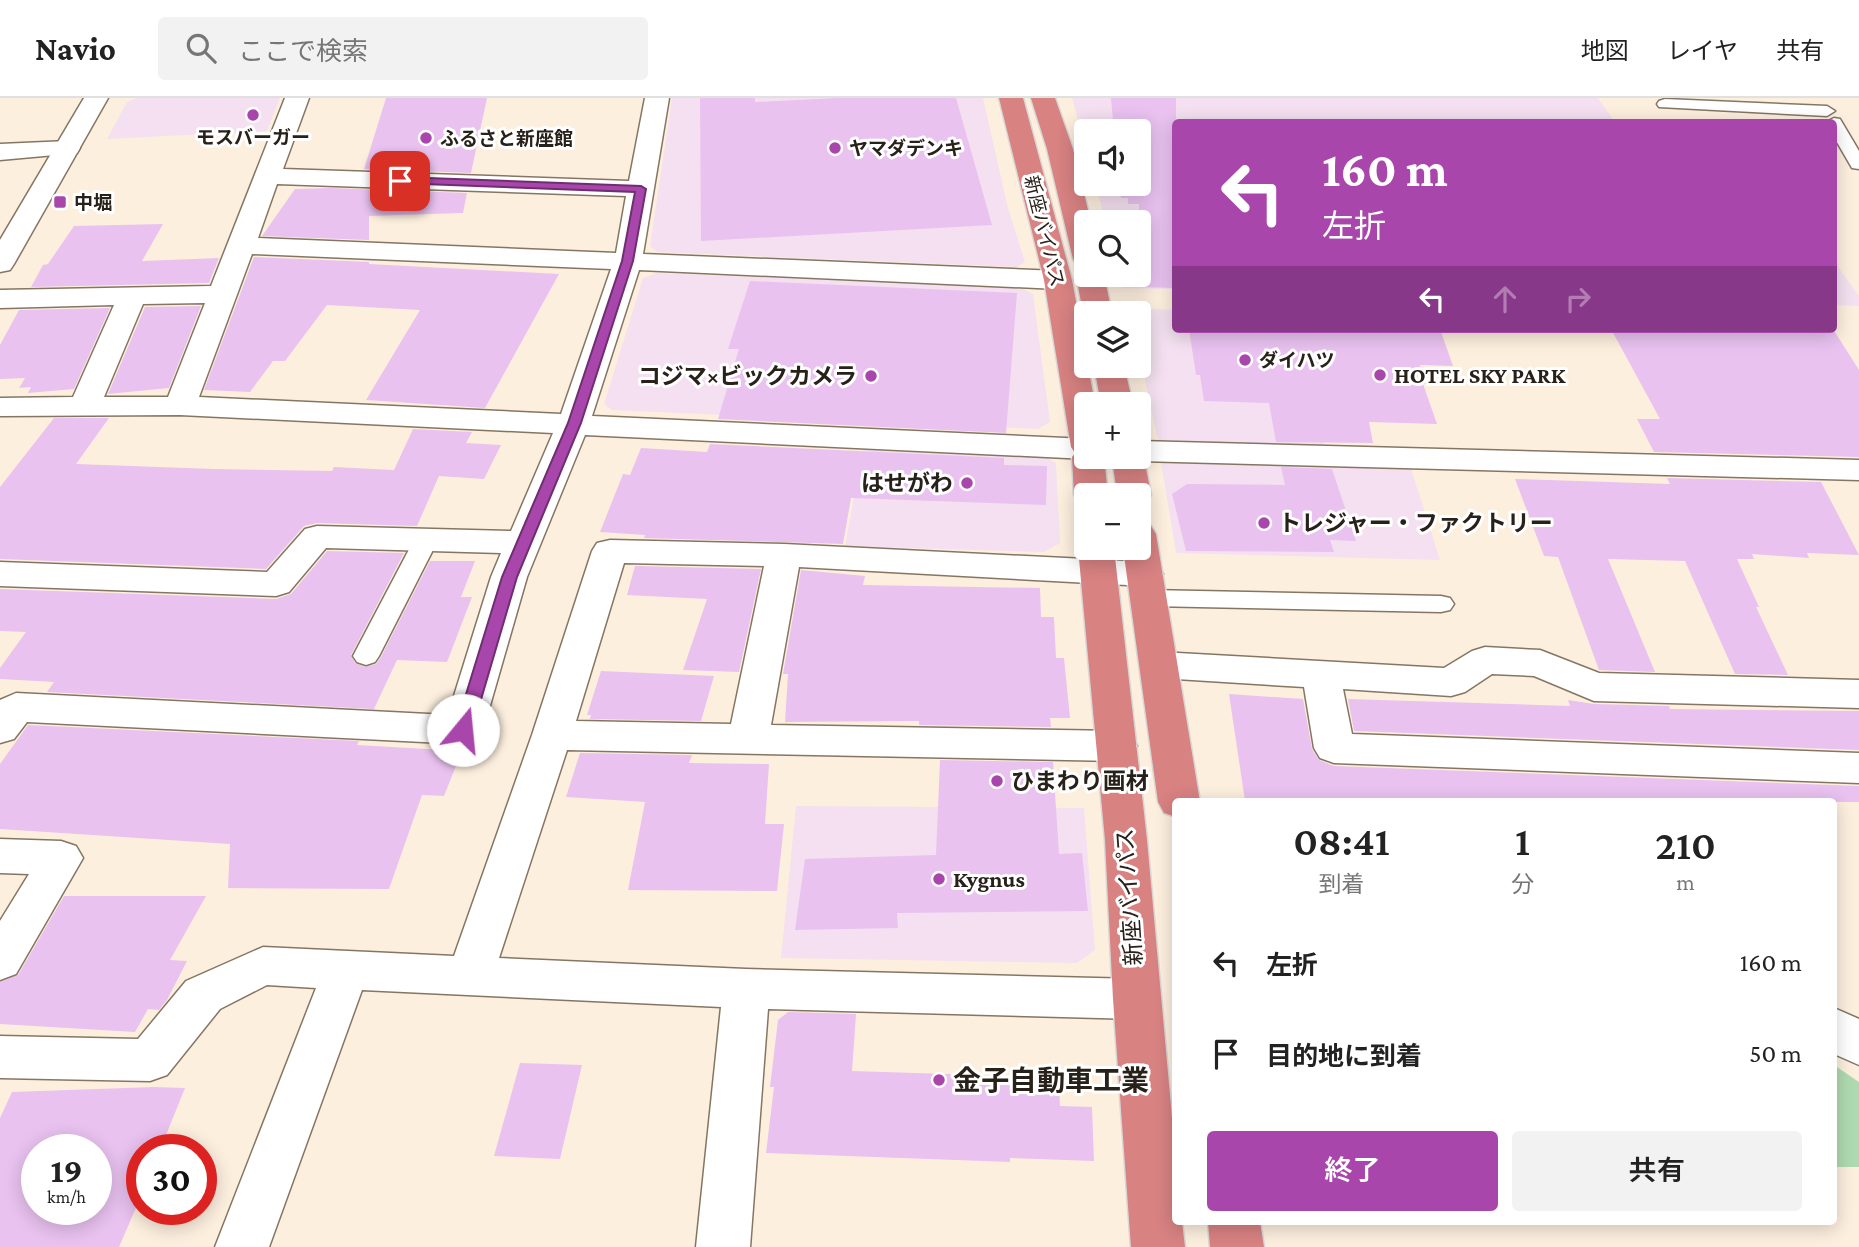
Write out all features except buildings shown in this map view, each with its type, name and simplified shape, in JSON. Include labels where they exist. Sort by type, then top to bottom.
[{"type":"highway","name":"新座バイパス","points":[[1011,98],[1058,280],[1077,392]]},
{"type":"highway","name":"新座バイパス","points":[[1043,98],[1060,149],[1075,210]]},
{"type":"highway","name":"新座バイパス","points":[[1097,560],[1117,746],[1158,1247]]},
{"type":"highway","points":[[1143,560],[1178,798]]},
{"type":"highway","points":[[1234,1225],[1237,1247]]},
{"type":"street","points":[[0,264],[96,98]]},
{"type":"street","points":[[180,406],[220,294],[297,98]]},
{"type":"street","points":[[0,729],[16,707],[463,730],[509,577],[574,423],[628,261],[657,98]]},
{"type":"street","points":[[0,152],[68,148]]},
{"type":"street","points":[[267,176],[641,189]]},
{"type":"street","points":[[240,245],[1058,280]]},
{"type":"street","points":[[0,299],[220,294]]},
{"type":"street","points":[[83,407],[132,297]]},
{"type":"street","points":[[0,407],[180,406],[1074,447]]},
{"type":"street","points":[[1151,451],[1859,470]]},
{"type":"street","points":[[0,574],[276,584],[317,537],[524,543]]},
{"type":"street","points":[[470,975],[552,734],[610,551],[1074,559]]},
{"type":"street","points":[[748,738],[784,555]]},
{"type":"street","points":[[1099,560],[1147,586]]},
{"type":"street","points":[[1160,665],[1451,682],[1485,660],[1540,663],[1594,687],[1859,694]]},
{"type":"street","points":[[1321,675],[1334,748],[1859,768]]},
{"type":"street","points":[[552,734],[1117,746]]},
{"type":"street","points":[[0,856],[61,858],[0,961]]},
{"type":"street","points":[[0,1057],[150,1060],[203,995],[263,966],[746,989],[1136,999]]},
{"type":"street","points":[[242,1247],[346,971]]},
{"type":"street","points":[[723,1247],[746,989]]},
{"type":"street","points":[[1837,1030],[1859,1044]]},
{"type":"lane","points":[[1662,101],[1829,114]]},
{"type":"lane","points":[[1662,101],[1676,119]]},
{"type":"lane","points":[[1837,128],[1858,164],[1837,163]]},
{"type":"lane","points":[[366,656],[426,540]]},
{"type":"lane","points":[[1147,586],[1441,604]]},
{"type":"shaded area","points":[[136,98],[280,98],[267,131],[107,139],[127,102]]},
{"type":"shaded area","name":"ヤマダデンキ","points":[[672,98],[983,98],[1008,208],[1025,262],[1017,267],[657,252],[650,246]]},
{"type":"shaded area","points":[[1072,98],[1598,98],[1613,119],[1172,119],[1172,289],[1122,288],[1151,287],[1151,210],[1102,210],[1099,196],[1151,196],[1151,119],[1078,119]]},
{"type":"shaded area","points":[[1837,265],[1859,296],[1859,306],[1837,305]]},
{"type":"shaded area","name":"コジマ×ビックカメラ","points":[[657,273],[1022,288],[1033,294],[1050,422],[1038,429],[612,410],[604,404],[643,278]]},
{"type":"shaded area","points":[[1151,309],[1172,310],[1172,333],[1295,333],[1325,447],[1158,441],[1151,408],[1151,392],[1148,392],[1145,378],[1151,378]]},
{"type":"shaded area","points":[[863,449],[1040,454],[1056,463],[1060,543],[1044,552],[845,546]]},
{"type":"shaded area","points":[[1160,456],[1409,462],[1440,560],[1176,553]]},
{"type":"shaded area","name":"Kygnus","points":[[796,806],[1084,808],[1095,950],[1077,963],[781,958]]},
{"type":"green space","points":[[1837,1067],[1859,1082],[1859,1167],[1837,1167]]},
{"type":"place","name":"モスバーガー","points":[[253,115]]},
{"type":"place","name":"ふるさと新座館","points":[[426,138]]},
{"type":"place","name":"ヤマダデンキ","points":[[835,148]]},
{"type":"place","name":"中堀","points":[[60,202]]},
{"type":"place","name":"ダイハツ","points":[[1245,360]]},
{"type":"place","name":"HOTEL SKY PARK","points":[[1380,375]]},
{"type":"place","name":"コジマ×ビックカメラ","points":[[871,376]]},
{"type":"place","name":"はせがわ","points":[[967,483]]},
{"type":"place","name":"トレジャー・ファクトリー","points":[[1264,523]]},
{"type":"place","name":"ひまわり画材","points":[[997,781]]},
{"type":"place","name":"Kygnus","points":[[939,879]]},
{"type":"place","name":"金子自動車工業","points":[[939,1080]]},
{"type":"route","points":[[400,181],[641,189],[628,261],[574,423],[509,577],[463,730]]}]
